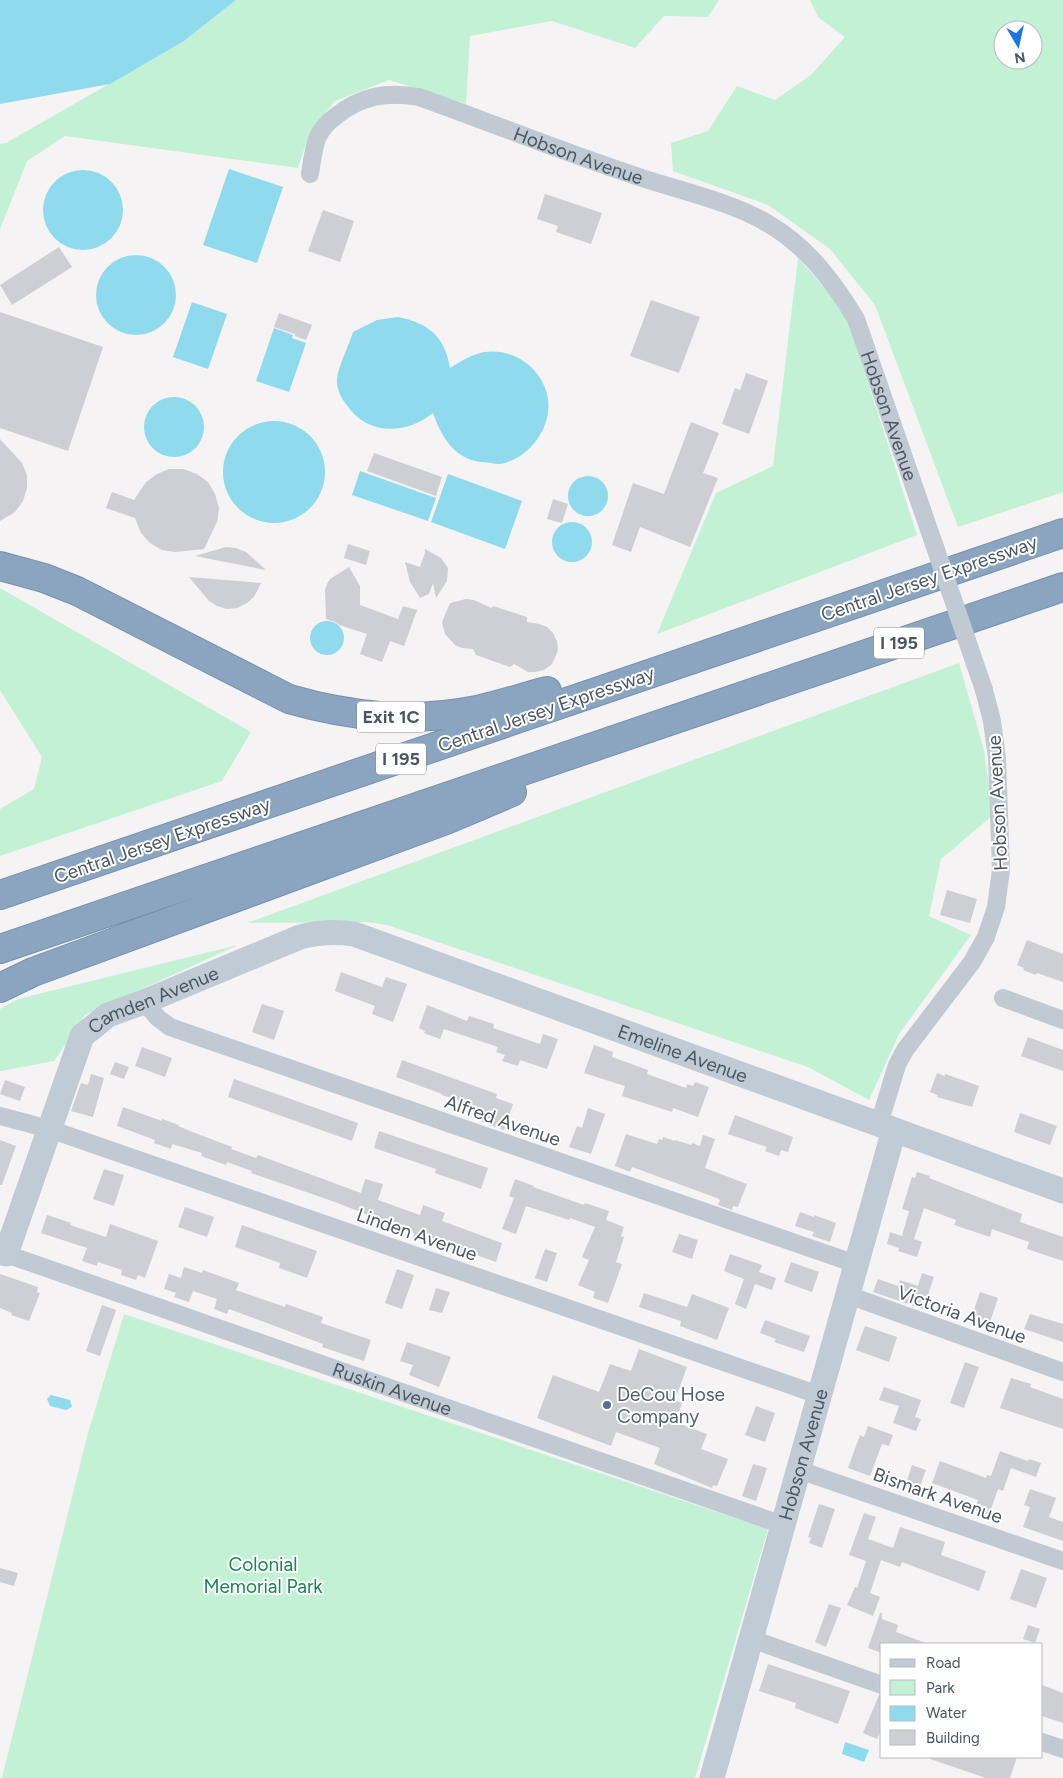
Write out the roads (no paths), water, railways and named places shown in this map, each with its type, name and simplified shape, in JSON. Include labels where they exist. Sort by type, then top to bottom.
[{"type":"highway","points":[[966,566],[1063,526]]},
{"type":"highway","name":"Central Jersey Expressway","points":[[0,896],[1063,533]]},
{"type":"highway","name":"Exit 1C","points":[[0,566],[44,578],[77,591],[289,699],[325,709],[367,716],[404,718],[441,716],[477,710],[802,622]]},
{"type":"highway","name":"I 195","points":[[0,949],[1063,587]]},
{"type":"highway","points":[[0,988],[33,972],[446,820],[735,699]]},
{"type":"street","name":"Hobson Avenue","points":[[310,174],[313,151],[319,134],[331,120],[346,108],[363,99],[382,94],[401,94],[418,97],[638,177],[743,211],[768,223],[794,242],[815,261],[838,288],[856,319],[984,690],[992,721],[997,758],[1002,870],[996,908],[986,937],[972,962],[905,1050],[897,1065],[886,1127],[848,1295],[712,1778]]},
{"type":"street","name":"Emeline Avenue","points":[[300,937],[317,932],[336,931],[354,934],[1063,1191]]},
{"type":"street","name":"Camden Avenue","points":[[3,1253],[82,1036],[108,1015],[144,1002],[300,937]]},
{"type":"street","points":[[1002,998],[1063,1020]]},
{"type":"street","name":"Alfred Avenue","points":[[144,1002],[158,1018],[170,1027],[856,1264]]},
{"type":"street","name":"Linden Avenue","points":[[0,1116],[49,1129],[819,1396]]},
{"type":"street","name":"Ruskin Avenue","points":[[3,1253],[783,1525]]},
{"type":"street","name":"Victoria Avenue","points":[[848,1295],[1063,1372]]},
{"type":"street","name":"Bismark Avenue","points":[[799,1470],[1063,1561]]},
{"type":"street","points":[[751,1639],[880,1684]]},
{"type":"street","points":[[1043,1742],[1063,1749]]},
{"type":"water","points":[[0,0],[236,0],[184,41],[110,84],[0,104]]},
{"type":"water","points":[[229,169],[283,187],[257,263],[203,245]]},
{"type":"water","points":[[83,170],[98,173],[111,182],[120,195],[123,210],[120,225],[111,238],[98,247],[83,250],[68,247],[55,238],[46,225],[43,210],[46,195],[55,182],[68,173]]},
{"type":"water","points":[[136,255],[151,258],[164,267],[173,280],[176,295],[173,310],[164,323],[151,332],[136,335],[121,332],[108,323],[99,310],[96,295],[99,280],[108,267],[121,258]]},
{"type":"water","points":[[192,302],[227,314],[208,369],[173,357]]},
{"type":"water","points":[[398,317],[418,323],[433,333],[444,347],[450,368],[477,354],[500,352],[522,360],[532,368],[545,387],[548,410],[542,431],[529,449],[511,461],[500,464],[481,462],[463,456],[450,445],[440,430],[433,413],[411,425],[387,429],[365,422],[355,414],[342,399],[337,382],[339,368],[353,332],[377,320]]},
{"type":"water","points":[[274,328],[293,335],[292,338],[306,343],[289,392],[256,381]]},
{"type":"water","points":[[168,397],[180,397],[191,402],[199,410],[204,421],[202,439],[191,452],[180,457],[168,457],[157,452],[149,444],[144,433],[144,421],[149,410],[157,402]]},
{"type":"water","points":[[274,421],[284,422],[303,429],[317,443],[324,462],[324,482],[317,501],[303,515],[284,522],[274,523],[264,522],[245,515],[231,501],[224,482],[223,472],[224,462],[231,443],[245,429],[264,422]]},
{"type":"water","points":[[360,471],[436,498],[428,521],[352,495]]},
{"type":"water","points":[[448,474],[522,501],[505,549],[431,522]]},
{"type":"water","points":[[588,476],[602,482],[608,496],[602,510],[588,516],[574,510],[568,496],[574,482]]},
{"type":"water","points":[[572,522],[586,528],[592,542],[586,556],[572,562],[558,556],[552,542],[558,528]]},
{"type":"water","points":[[327,621],[334,622],[339,626],[343,631],[343,645],[339,650],[334,654],[327,655],[320,654],[315,650],[311,645],[310,638],[311,631],[315,626],[320,622]]},
{"type":"water","points":[[51,1395],[70,1400],[72,1407],[66,1410],[50,1406],[47,1399]]},
{"type":"water","points":[[845,1742],[869,1750],[864,1762],[842,1754]]},
{"type":"place","name":"DeCou Hose Company","points":[[607,1405]]},
{"type":"park label","name":"Colonial Memorial Park","points":[[263,1575]]}]
